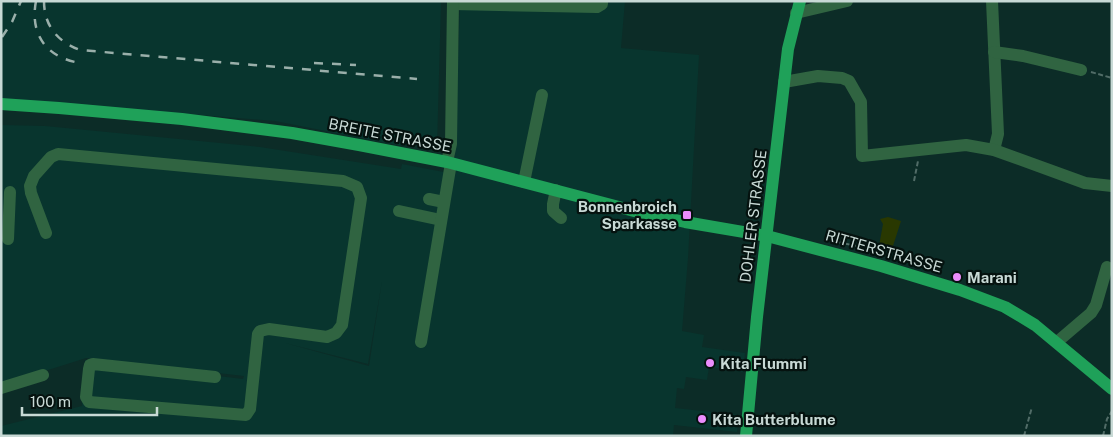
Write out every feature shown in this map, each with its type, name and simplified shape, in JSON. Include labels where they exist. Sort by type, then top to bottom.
[{"type":"main road","name":"DOHLER STRASSE","points":[[746,436],[788,49],[798,7]]},
{"type":"main road","name":"BREITE STRASSE","points":[[1,104],[182,120],[292,133],[449,163],[666,218],[767,236]]},
{"type":"main road","name":"RITTERSTRASSE","points":[[767,236],[881,266],[960,290],[1005,308],[1035,325],[1112,389]]},
{"type":"street","points":[[420,342],[444,202],[451,186],[449,163],[451,144],[453,3],[597,7],[602,4],[602,1]]},
{"type":"street","points":[[798,7],[847,1]]},
{"type":"street","points":[[992,1],[998,134],[994,150]]},
{"type":"street","points":[[994,52],[1024,56],[1081,70]]},
{"type":"street","points":[[784,82],[818,76],[842,78],[849,81],[862,102],[862,156],[966,145],[994,150],[1084,183],[1112,186]]},
{"type":"street","points":[[524,182],[542,95]]},
{"type":"street","points":[[46,233],[30,190],[34,176],[51,157],[63,154],[343,181],[357,187],[360,198],[342,325],[336,333],[326,337],[269,329],[260,332],[258,334],[250,409],[246,416],[90,402],[86,397],[88,369],[93,364],[215,377]]},
{"type":"street","points":[[8,239],[5,192],[30,190]]},
{"type":"street","points":[[547,210],[554,190]]},
{"type":"street","points":[[554,190],[553,211],[561,218]]},
{"type":"street","points":[[430,199],[444,202]]},
{"type":"street","points":[[400,211],[441,220]]},
{"type":"street","points":[[1057,342],[1091,313],[1096,305],[1107,268]]},
{"type":"street","points":[[1,388],[43,375]]},
{"type":"path","points":[[1081,70],[1112,78]]},
{"type":"path","points":[[914,181],[919,155],[918,150]]},
{"type":"path","points":[[1024,436],[1032,408]]},
{"type":"path","points":[[1103,436],[1107,419],[1112,410]]},
{"type":"shaded area","points":[[1,1],[441,1],[437,147],[397,145],[275,121],[1,99]]},
{"type":"shaded area","points":[[460,1],[625,1],[621,48],[699,55],[688,258],[682,331],[704,335],[702,347],[745,353],[743,372],[709,367],[707,380],[686,377],[684,389],[677,388],[675,408],[739,415],[737,432],[674,425],[673,436],[1,436],[1,426],[82,406],[85,360],[243,379],[244,376],[86,358],[1,385],[1,125],[45,126],[260,147],[401,169],[402,164],[454,174]],"holes":[[[382,281],[369,366],[285,343],[368,364]]]},
{"type":"green space","points":[[888,217],[901,221],[892,249],[879,246],[883,224],[880,219]]},
{"type":"railway","points":[[2,37],[12,22],[21,1]]},
{"type":"railway","points":[[36,1],[35,23],[42,41],[55,54],[75,62]]},
{"type":"railway","points":[[44,1],[47,18],[54,32],[59,38],[80,50],[417,79]]},
{"type":"railway","points":[[314,63],[356,65]]},
{"type":"place","name":"Bonnenbroich Sparkasse","points":[[687,215]]},
{"type":"place","name":"Marani","points":[[957,277]]},
{"type":"place","name":"Kita Flummi","points":[[710,363]]},
{"type":"place","name":"Kita Butterblume","points":[[702,419]]}]
